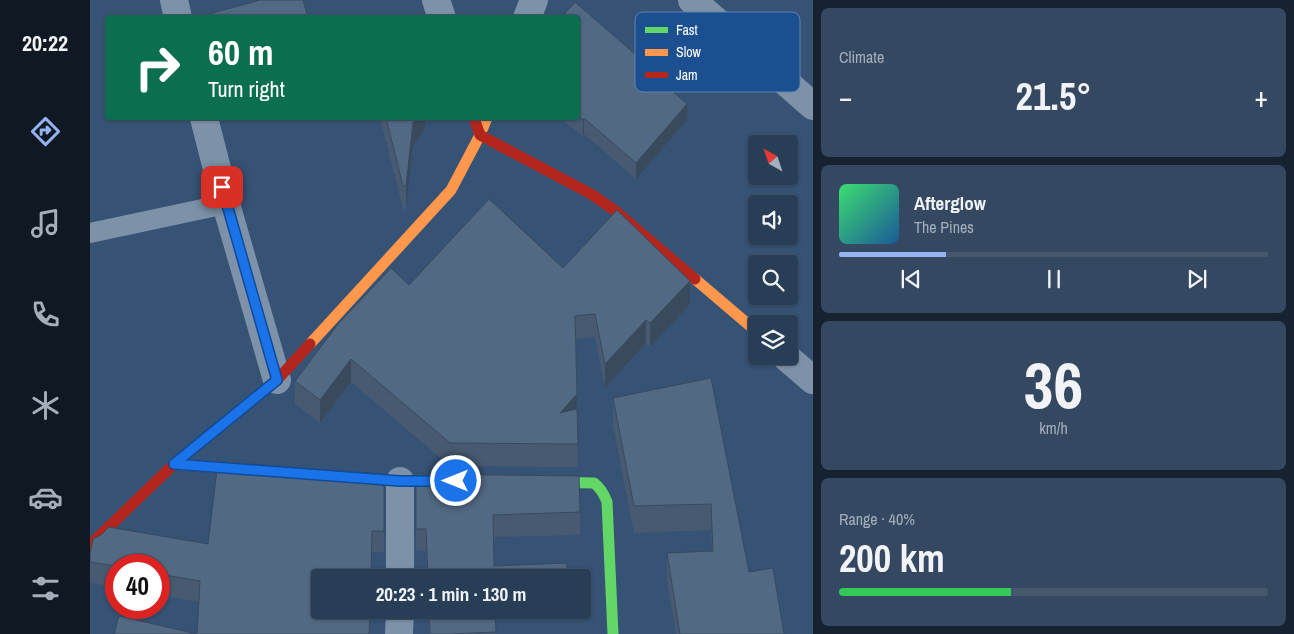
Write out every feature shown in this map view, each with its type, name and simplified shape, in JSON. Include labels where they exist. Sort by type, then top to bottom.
[{"type":"street","points":[[174,0],[177,15]]},
{"type":"street","points":[[436,0],[441,15]]},
{"type":"street","points":[[528,15],[534,0]]},
{"type":"street","points":[[692,0],[706,12]]},
{"type":"street","points":[[797,92],[813,106]]},
{"type":"street","points":[[205,120],[226,204],[277,380]]},
{"type":"street","points":[[475,120],[480,135],[590,194],[614,210],[748,324]]},
{"type":"street","points":[[90,545],[174,464],[277,380],[451,190],[486,120]]},
{"type":"street","points":[[796,365],[813,380]]},
{"type":"street","points":[[174,464],[262,470]]},
{"type":"street","points":[[331,476],[400,481],[468,481]]},
{"type":"street","points":[[400,481],[400,569]]},
{"type":"street","points":[[527,482],[594,483],[600,487],[604,494],[607,502],[613,634]]},
{"type":"street","points":[[399,634],[400,619]]},
{"type":"lane","points":[[90,233],[226,204]]},
{"type":"building","points":[[260,0],[303,0],[307,15],[209,15]]},
{"type":"building","points":[[575,2],[635,54],[635,92],[673,92],[687,104],[636,163],[584,118],[583,120],[580,118],[580,15],[564,15]]},
{"type":"building","points":[[386,120],[415,120],[413,123],[406,186],[403,186]]},
{"type":"building","points":[[489,199],[563,268],[617,210],[690,281],[650,323],[646,320],[605,364],[595,314],[575,316],[577,394],[560,413],[577,409],[578,444],[450,443],[351,359],[320,400],[295,381],[339,323],[391,268],[409,285]]},
{"type":"building","points":[[711,378],[749,572],[773,568],[784,634],[680,634],[667,553],[713,551],[711,504],[634,506],[613,398]]},
{"type":"building","points":[[218,462],[336,473],[336,471],[384,474],[384,531],[372,531],[371,569],[311,569],[311,619],[370,619],[369,634],[197,634],[200,581],[170,576],[170,554],[105,554],[105,564],[90,562],[93,539],[101,535],[109,527],[208,544]]},
{"type":"building","points":[[416,474],[579,476],[580,512],[493,515],[494,566],[567,563],[567,569],[428,569],[426,529],[416,529]]},
{"type":"building","points":[[118,619],[132,619],[197,634],[114,634]]},
{"type":"building","points":[[429,619],[495,619],[496,632],[430,634]]},
{"type":"traffic: fast","points":[[347,477],[400,481],[454,481]]},
{"type":"traffic: fast","points":[[542,482],[594,483],[605,496],[607,502],[613,634]]},
{"type":"traffic: slow","points":[[310,344],[451,190],[486,120]]},
{"type":"traffic: slow","points":[[695,279],[748,324]]},
{"type":"traffic: slow","points":[[174,464],[254,470]]},
{"type":"traffic: jam","points":[[475,120],[480,135],[591,194],[614,210],[695,279]]},
{"type":"traffic: jam","points":[[90,545],[174,464],[277,380],[310,344]]},
{"type":"route","points":[[222,187],[277,380],[174,464],[400,481],[456,481]]}]
